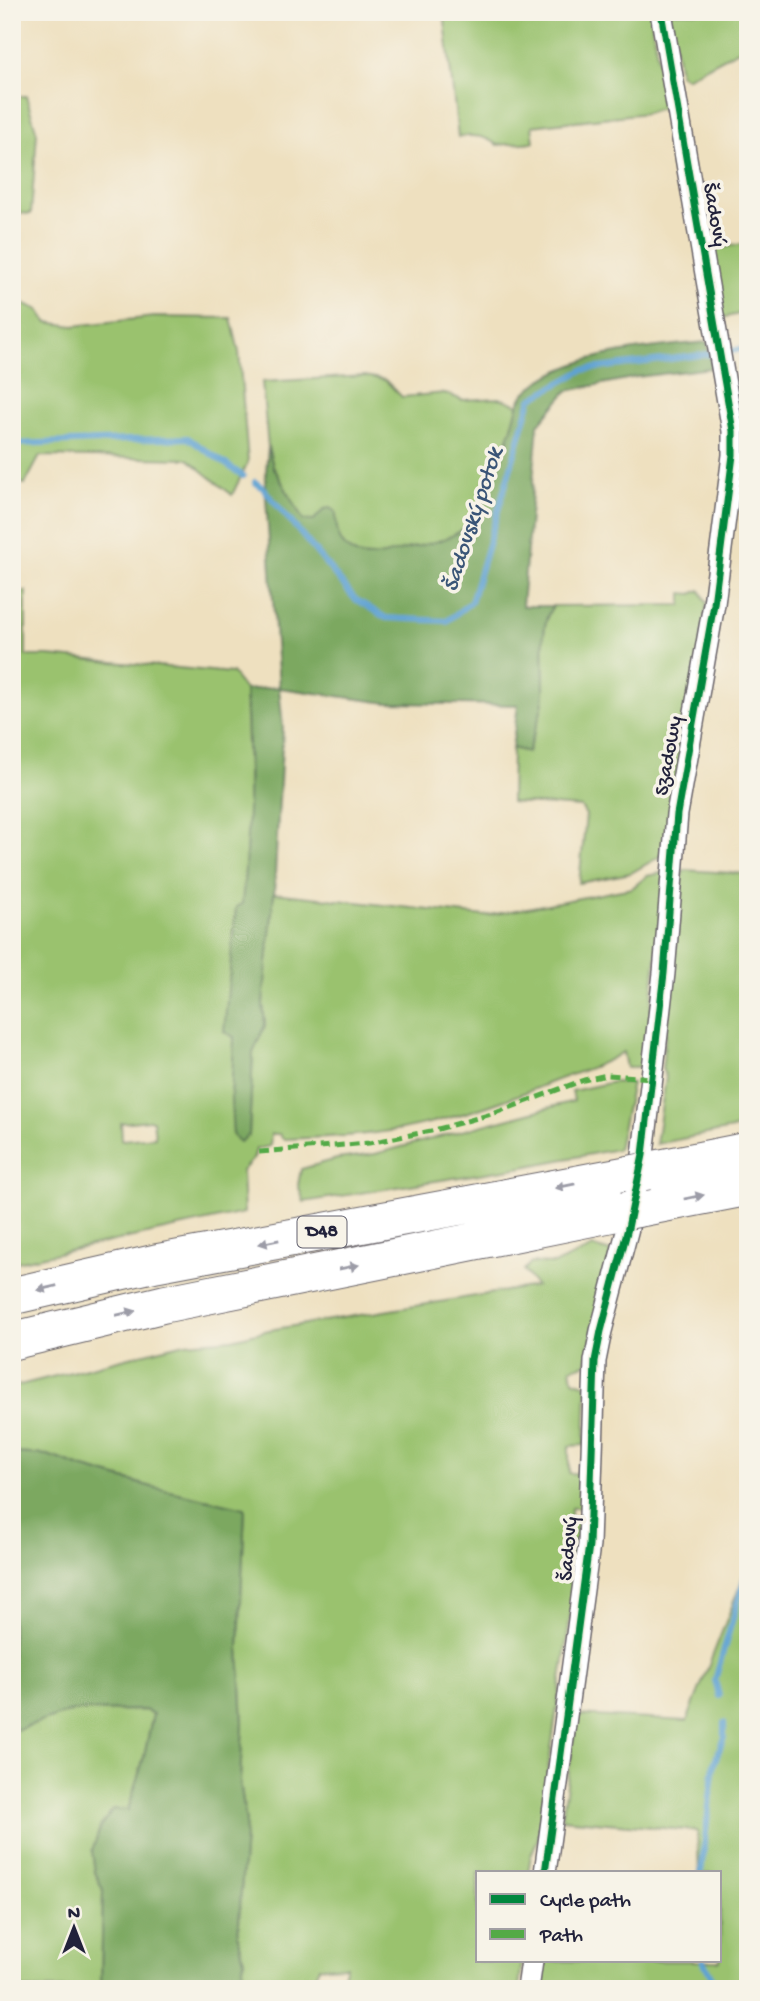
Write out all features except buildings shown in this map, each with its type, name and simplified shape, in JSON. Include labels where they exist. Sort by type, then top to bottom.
[{"type":"highway","name":"D48","points":[[12,1341],[636,1191],[748,1151]]},
{"type":"highway","name":"D48","points":[[12,1296],[156,1263],[636,1191],[748,1187]]},
{"type":"street","name":"Šadový","points":[[661,12],[721,366]]},
{"type":"street","name":"Szadowy","points":[[636,1191],[664,974],[677,814],[715,604],[732,466],[733,431],[721,366]]},
{"type":"street","name":"Šadový","points":[[545,1871],[589,1545],[596,1361],[636,1191]]},
{"type":"street","points":[[528,1989],[532,1962]]},
{"type":"green space","points":[[444,12],[650,12],[665,103],[661,108],[646,113],[532,126],[534,142],[497,145],[479,136],[458,137]]},
{"type":"green space","points":[[669,12],[748,12],[748,45],[686,78],[680,74]]},
{"type":"green space","points":[[14,96],[26,96],[37,133],[31,214],[18,213]]},
{"type":"green space","points":[[748,243],[748,312],[722,318],[713,249]]},
{"type":"green space","points":[[12,298],[39,310],[47,322],[73,326],[154,317],[231,318],[239,352],[248,462],[232,495],[188,459],[40,456],[25,484],[12,481]]},
{"type":"green space","points":[[707,342],[712,368],[637,377],[567,391],[538,425],[522,606],[553,606],[545,624],[543,701],[528,752],[512,748],[518,705],[387,703],[279,688],[283,727],[274,893],[263,1003],[265,1025],[253,1053],[249,1135],[240,1142],[233,1136],[231,1100],[234,1037],[224,1032],[236,907],[242,904],[246,851],[249,771],[245,690],[279,687],[265,484],[268,447],[273,466],[303,520],[313,521],[324,509],[330,508],[336,512],[338,532],[346,548],[364,557],[384,555],[442,540],[470,523],[492,484],[520,400],[543,379],[564,368],[612,354]]},
{"type":"green space","points":[[365,376],[385,380],[402,397],[445,393],[462,400],[500,398],[519,405],[488,494],[461,531],[442,540],[413,548],[363,557],[352,554],[345,547],[336,528],[303,520],[273,466],[268,447],[262,382]]},
{"type":"green space","points":[[700,590],[707,603],[664,854],[631,873],[579,883],[586,815],[581,807],[511,802],[512,748],[528,752],[542,708],[543,648],[548,614],[553,606],[682,605],[682,593],[692,594]]},
{"type":"green space","points":[[12,591],[26,591],[26,656],[232,673],[245,690],[249,805],[231,1100],[249,1135],[253,1052],[265,1025],[263,1003],[274,893],[485,916],[632,888],[647,876],[665,872],[645,1066],[626,1068],[623,1052],[589,1068],[486,1106],[400,1129],[350,1136],[283,1139],[279,1134],[271,1134],[270,1146],[256,1149],[254,1158],[242,1171],[244,1213],[12,1263],[12,708],[15,704],[12,703]],"holes":[[[153,1120],[155,1137],[122,1140],[121,1123]]]},
{"type":"green space","points":[[683,870],[748,874],[748,1126],[656,1144],[666,1077],[662,1069]]},
{"type":"green space","points":[[613,1082],[632,1083],[618,1149],[304,1202],[298,1185],[301,1169],[337,1159],[375,1154],[574,1101],[572,1091]]},
{"type":"green space","points":[[593,1247],[611,1252],[586,1364],[571,1368],[573,1380],[587,1385],[585,1445],[569,1446],[569,1473],[585,1474],[585,1508],[571,1508],[571,1520],[584,1522],[538,1839],[528,1871],[476,1871],[476,1962],[522,1962],[519,1989],[342,1989],[346,1966],[319,1967],[312,1989],[240,1989],[244,1960],[238,1935],[246,1822],[240,1781],[243,1724],[239,1647],[245,1508],[152,1487],[48,1455],[12,1453],[12,1387],[185,1343],[232,1339],[269,1330],[536,1286],[524,1270],[531,1263],[555,1264]]},
{"type":"green space","points":[[12,1453],[48,1455],[152,1487],[245,1508],[239,1647],[243,1724],[240,1781],[246,1822],[238,1935],[244,1960],[240,1989],[101,1989],[103,1890],[95,1872],[92,1851],[101,1825],[113,1809],[128,1810],[144,1757],[153,1714],[145,1710],[73,1711],[12,1731]]},
{"type":"green space","points":[[748,1565],[748,1969],[744,1970],[747,1989],[537,1989],[541,1962],[722,1962],[722,1871],[699,1871],[697,1831],[562,1819],[577,1715],[687,1721]]},
{"type":"green space","points":[[145,1710],[153,1714],[144,1757],[128,1810],[95,1872],[103,1890],[101,1989],[12,1989],[12,1731],[73,1711]]},
{"type":"waterway","name":"Šadovský potok","points":[[255,482],[263,488],[355,599],[386,618],[447,621],[471,602],[531,399],[583,370],[748,347]]},
{"type":"waterway","name":"Šadovský potok","points":[[12,444],[188,438],[243,476]]},
{"type":"waterway","points":[[719,1696],[715,1680],[748,1566]]},
{"type":"waterway","points":[[701,1871],[714,1764],[724,1737],[724,1723]]},
{"type":"waterway","points":[[704,1962],[718,1989]]},
{"type":"marked path","points":[[259,1152],[369,1143],[431,1131],[495,1113],[584,1080],[607,1075],[653,1078]]},
{"type":"cycle path","points":[[545,1871],[589,1545],[595,1361],[643,1155],[664,973],[677,814],[714,604],[733,455],[733,431],[661,12]]}]
